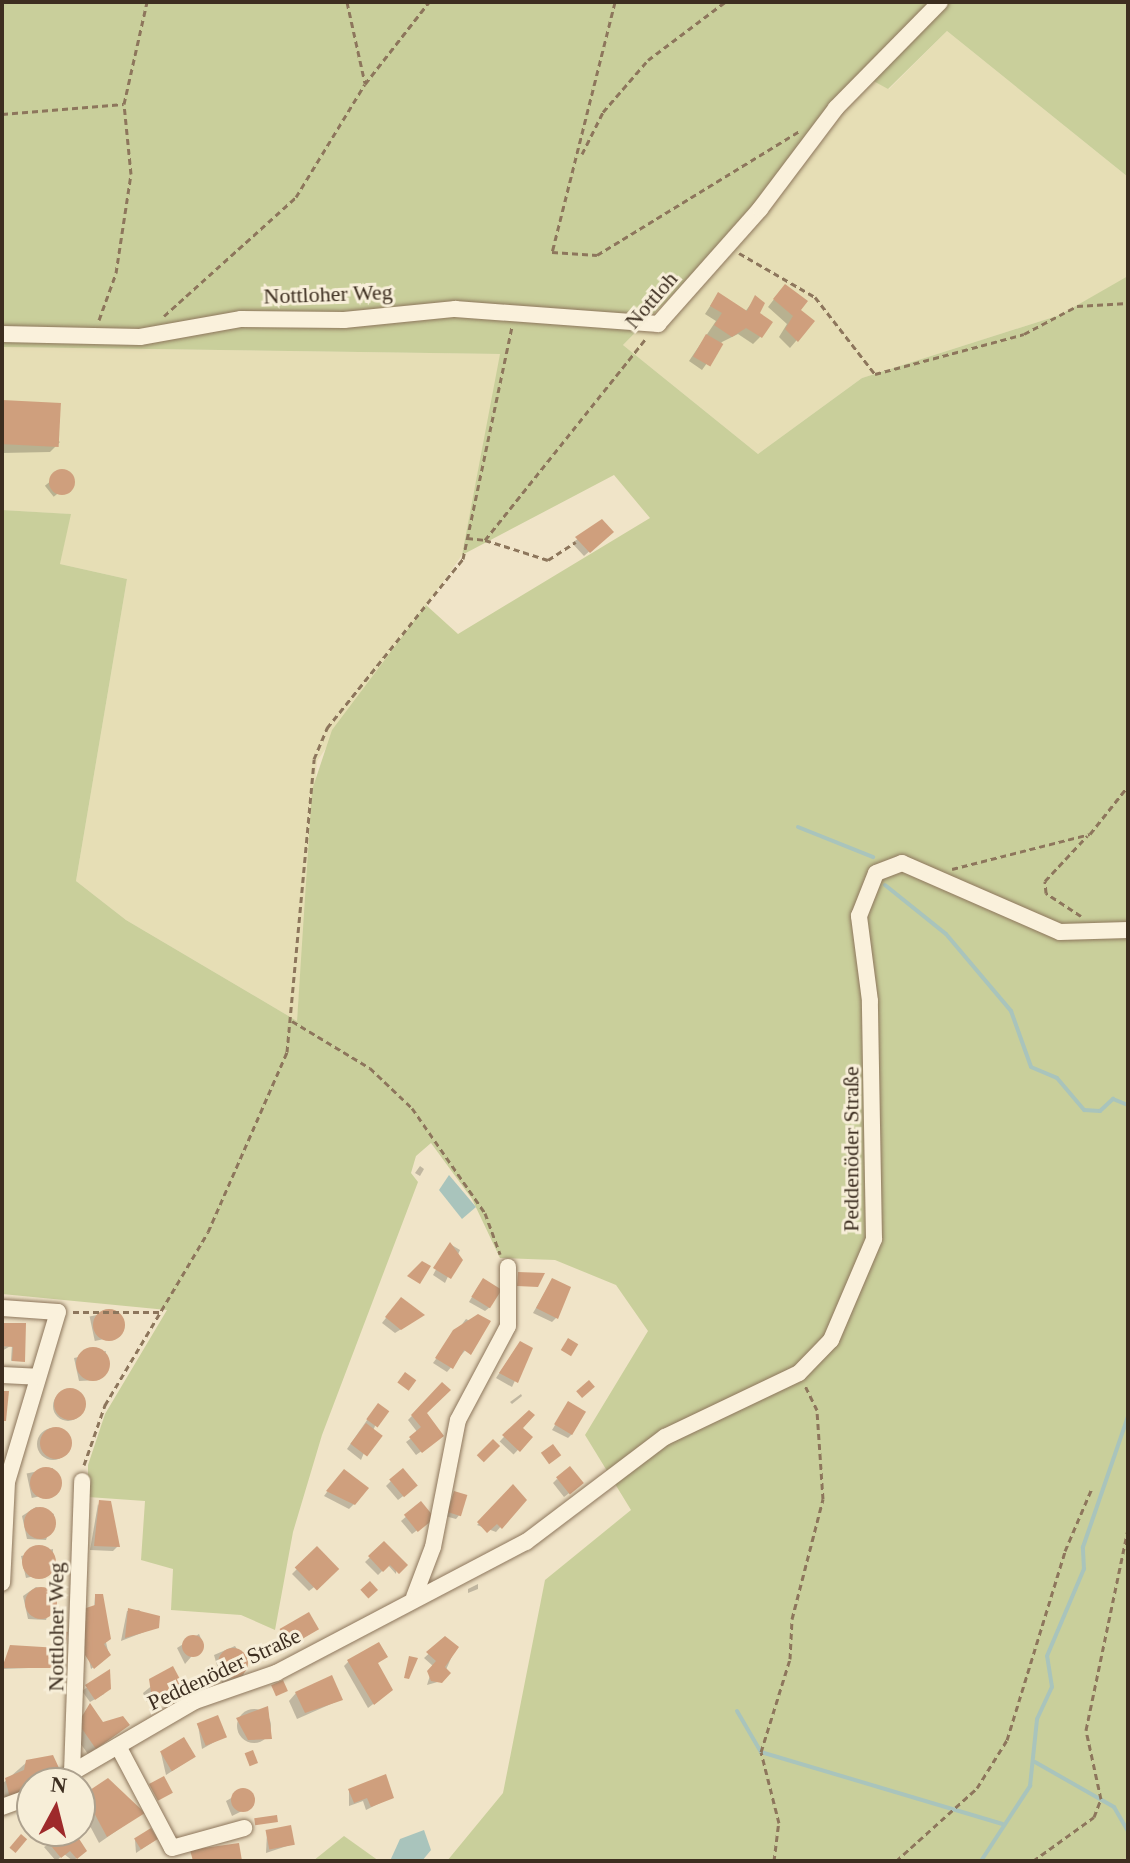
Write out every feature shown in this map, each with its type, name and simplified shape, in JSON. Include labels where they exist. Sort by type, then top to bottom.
[{"type":"street","name":"Nottloh","points":[[658,324],[726,247],[864,78],[940,2]]},
{"type":"street","name":"Nottloher Weg","points":[[2,334],[93,339],[140,337],[241,319],[515,311],[658,324]]},
{"type":"street","name":"Peddenöder Straße","points":[[82,1767],[195,1701],[276,1673],[414,1597],[548,1529],[665,1437],[799,1373],[831,1340],[874,1239],[870,1001],[859,916],[876,873],[887,865],[929,874],[1019,920],[1060,932],[1128,930]]},
{"type":"street","points":[[414,1597],[433,1547],[458,1420],[508,1326],[508,1267]]},
{"type":"street","points":[[2,1308],[58,1312],[7,1482],[2,1583]]},
{"type":"street","points":[[2,1375],[37,1377]]},
{"type":"street","name":"Nottloher Weg","points":[[72,1767],[82,1481]]},
{"type":"street","points":[[118,1746],[172,1848],[244,1828]]},
{"type":"path","points":[[93,339],[116,273],[131,174],[124,104],[147,2]]},
{"type":"path","points":[[347,2],[365,84]]},
{"type":"path","points":[[140,337],[296,197],[365,84],[429,2]]},
{"type":"path","points":[[615,2],[578,162],[552,252],[597,255],[809,124]]},
{"type":"path","points":[[578,162],[603,112],[648,60],[725,2]]},
{"type":"path","points":[[2,114],[124,104]]},
{"type":"path","points":[[726,247],[815,297],[875,374],[1024,334],[1077,306],[1128,303]]},
{"type":"path","points":[[82,1481],[100,1416],[162,1312],[233,1178],[287,1052],[314,759],[327,728],[463,559],[515,311]]},
{"type":"path","name":"Nottloh","points":[[485,540],[658,324]]},
{"type":"path","points":[[467,538],[485,540],[548,560],[576,542]]},
{"type":"path","points":[[1095,921],[1065,910],[1046,893],[1045,881],[1090,834],[1128,786]]},
{"type":"path","points":[[929,874],[1090,834]]},
{"type":"path","points":[[292,1021],[370,1068],[412,1108],[485,1213],[508,1267]]},
{"type":"path","points":[[58,1312],[162,1312]]},
{"type":"path","points":[[774,1861],[779,1823],[761,1752],[790,1659],[792,1619],[823,1499],[817,1410],[799,1373]]},
{"type":"path","points":[[896,1861],[977,1788],[1007,1740],[1065,1551],[1092,1488]]},
{"type":"path","points":[[1033,1861],[1094,1817],[1101,1799],[1086,1730],[1128,1529]]},
{"type":"shaded area","points":[[947,31],[1128,177],[1128,277],[1060,315],[862,378],[758,454],[623,345],[729,239],[862,74],[889,89]]},
{"type":"shaded area","points":[[2,347],[501,354],[462,555],[317,761],[297,1021],[126,920],[76,881],[127,579],[60,564],[70,514],[2,510]]},
{"type":"green space","points":[[2,2],[935,2],[728,239],[623,345],[758,454],[862,378],[1060,315],[1128,276],[1128,1861],[447,1861],[503,1793],[545,1580],[631,1510],[585,1435],[648,1331],[616,1285],[555,1260],[500,1258],[472,1199],[431,1143],[416,1156],[411,1173],[418,1182],[322,1435],[293,1532],[275,1630],[241,1615],[171,1610],[173,1569],[141,1560],[145,1501],[88,1497],[88,1465],[105,1414],[167,1310],[2,1294],[2,510],[71,514],[60,564],[127,579],[76,881],[126,920],[297,1021],[312,790],[332,730],[426,605],[458,634],[650,518],[614,475],[462,555],[500,354],[2,347]]},
{"type":"green space","points":[[946,2],[1128,2],[1128,177],[947,31],[888,89],[868,78]]},
{"type":"green space","points":[[344,1836],[379,1861],[313,1861]]},
{"type":"water","points":[[449,1175],[476,1207],[462,1219],[439,1190]]},
{"type":"water","points":[[424,1830],[431,1850],[422,1861],[390,1861],[400,1839]]},
{"type":"building","points":[[785,284],[808,301],[801,310],[815,321],[798,342],[785,329],[793,316],[773,299]]},
{"type":"building","points":[[718,292],[747,311],[755,295],[765,303],[760,313],[773,322],[762,338],[746,328],[732,337],[714,325],[722,313],[710,306]]},
{"type":"building","points":[[706,334],[723,344],[710,367],[693,357]]},
{"type":"building","points":[[2,400],[61,403],[59,447],[2,444]]},
{"type":"building","points":[[62,469],[71,473],[75,482],[71,491],[62,495],[53,491],[49,482],[53,473]]},
{"type":"building","points":[[602,519],[614,532],[590,553],[575,537]]},
{"type":"building","points":[[450,1242],[463,1260],[451,1279],[433,1268]]},
{"type":"building","points":[[422,1261],[431,1266],[420,1284],[407,1276]]},
{"type":"building","points":[[518,1272],[545,1273],[538,1287],[517,1286]]},
{"type":"building","points":[[483,1278],[502,1290],[490,1308],[471,1297]]},
{"type":"building","points":[[552,1278],[571,1287],[558,1319],[536,1308]]},
{"type":"building","points":[[401,1297],[425,1315],[401,1330],[385,1317]]},
{"type":"building","points":[[109,1309],[120,1314],[125,1325],[120,1336],[109,1341],[98,1336],[93,1325],[98,1314]]},
{"type":"building","points":[[478,1314],[491,1321],[471,1355],[464,1350],[453,1369],[435,1358],[453,1330]]},
{"type":"building","points":[[2,1323],[26,1323],[25,1362],[12,1361],[13,1347],[2,1346]]},
{"type":"building","points":[[568,1338],[578,1344],[571,1356],[561,1350]]},
{"type":"building","points":[[520,1341],[533,1348],[518,1383],[499,1373]]},
{"type":"building","points":[[93,1347],[105,1352],[110,1364],[105,1376],[93,1381],[81,1376],[76,1364],[81,1352]]},
{"type":"building","points":[[405,1372],[416,1380],[409,1391],[397,1383]]},
{"type":"building","points":[[589,1380],[595,1387],[582,1398],[576,1391]]},
{"type":"building","points":[[442,1382],[451,1390],[427,1413],[444,1436],[422,1453],[409,1437],[421,1427],[411,1415]]},
{"type":"building","points":[[70,1388],[81,1393],[86,1404],[81,1415],[70,1420],[59,1415],[54,1404],[59,1393]]},
{"type":"building","points":[[2,1391],[9,1391],[6,1421],[2,1421]]},
{"type":"building","points":[[568,1401],[586,1412],[572,1435],[554,1424]]},
{"type":"building","points":[[378,1403],[389,1411],[378,1427],[366,1419]]},
{"type":"building","points":[[529,1410],[535,1415],[523,1428],[533,1437],[520,1452],[502,1435]]},
{"type":"building","points":[[366,1423],[383,1436],[367,1456],[350,1444]]},
{"type":"building","points":[[56,1427],[67,1432],[72,1443],[67,1454],[56,1459],[45,1454],[40,1443],[45,1432]]},
{"type":"building","points":[[493,1439],[500,1446],[484,1462],[477,1455]]},
{"type":"building","points":[[553,1444],[561,1455],[549,1464],[541,1453]]},
{"type":"building","points":[[570,1466],[584,1483],[570,1494],[556,1477]]},
{"type":"building","points":[[46,1467],[57,1472],[62,1483],[57,1494],[46,1499],[35,1494],[30,1483],[35,1472]]},
{"type":"building","points":[[403,1468],[418,1486],[404,1497],[389,1480]]},
{"type":"building","points":[[344,1469],[369,1488],[355,1505],[326,1491]]},
{"type":"building","points":[[513,1484],[527,1500],[502,1529],[497,1524],[487,1533],[477,1522]]},
{"type":"building","points":[[454,1491],[467,1495],[461,1516],[448,1512]]},
{"type":"building","points":[[99,1500],[111,1501],[120,1547],[94,1546]]},
{"type":"building","points":[[421,1501],[435,1518],[418,1532],[404,1515]]},
{"type":"building","points":[[40,1507],[51,1512],[56,1523],[51,1534],[40,1539],[29,1534],[24,1523],[29,1512]]},
{"type":"building","points":[[384,1541],[408,1565],[399,1574],[390,1565],[383,1572],[368,1556]]},
{"type":"building","points":[[39,1545],[51,1550],[56,1562],[51,1574],[39,1579],[27,1574],[22,1562],[27,1550]]},
{"type":"building","points":[[317,1546],[339,1569],[317,1591],[295,1568]]},
{"type":"building","points":[[370,1581],[378,1590],[368,1599],[360,1590]]},
{"type":"building","points":[[41,1587],[52,1592],[57,1603],[52,1614],[41,1619],[30,1614],[25,1603],[30,1592]]},
{"type":"building","points":[[95,1594],[103,1594],[111,1639],[104,1644],[111,1655],[94,1669],[85,1655],[83,1609],[95,1605]]},
{"type":"building","points":[[128,1608],[160,1616],[159,1628],[125,1638]]},
{"type":"building","points":[[309,1612],[319,1629],[290,1646],[280,1629]]},
{"type":"building","points":[[56,1630],[68,1632],[66,1644],[54,1642]]},
{"type":"building","points":[[189,1635],[197,1635],[204,1646],[197,1657],[189,1657],[182,1650],[182,1642]]},
{"type":"building","points":[[445,1636],[459,1647],[445,1667],[451,1673],[442,1683],[431,1681],[427,1671],[436,1661],[426,1652]]},
{"type":"building","points":[[379,1642],[388,1657],[378,1663],[393,1690],[374,1705],[347,1660]]},
{"type":"building","points":[[10,1645],[59,1648],[58,1668],[2,1668]]},
{"type":"building","points":[[233,1648],[244,1652],[248,1663],[244,1674],[233,1678],[222,1674],[218,1663],[222,1652]]},
{"type":"building","points":[[409,1656],[418,1658],[409,1679],[404,1678]]},
{"type":"building","points":[[173,1666],[182,1683],[152,1699],[149,1679]]},
{"type":"building","points":[[110,1669],[111,1689],[95,1700],[85,1685]]},
{"type":"building","points":[[332,1675],[343,1700],[305,1713],[295,1692]]},
{"type":"building","points":[[283,1680],[288,1691],[276,1696],[271,1685]]},
{"type":"building","points":[[90,1703],[103,1722],[123,1716],[130,1725],[96,1749],[78,1723]]},
{"type":"building","points":[[268,1706],[272,1739],[248,1740],[236,1718]]},
{"type":"building","points":[[218,1715],[227,1737],[206,1746],[197,1724]]},
{"type":"building","points":[[184,1737],[196,1757],[172,1771],[160,1751]]},
{"type":"building","points":[[253,1750],[258,1763],[250,1766],[245,1753]]},
{"type":"building","points":[[53,1755],[59,1767],[25,1767],[26,1760]]},
{"type":"building","points":[[16,1773],[16,1794],[10,1798],[5,1778]]},
{"type":"building","points":[[386,1774],[394,1798],[371,1807],[367,1798],[354,1803],[348,1789]]},
{"type":"building","points":[[164,1776],[173,1793],[158,1801],[149,1784]]},
{"type":"building","points":[[108,1778],[145,1813],[107,1837],[96,1816],[96,1786]]},
{"type":"building","points":[[243,1788],[251,1792],[255,1800],[251,1808],[243,1812],[235,1808],[231,1800],[235,1792]]},
{"type":"building","points":[[277,1815],[278,1822],[255,1825],[254,1818]]},
{"type":"building","points":[[291,1825],[295,1845],[269,1850],[265,1830]]},
{"type":"building","points":[[151,1828],[158,1839],[141,1850],[134,1839]]},
{"type":"building","points":[[16,1840],[16,1847],[21,1847],[16,1853],[9,1848]]},
{"type":"building","points":[[239,1843],[242,1861],[193,1861],[190,1850]]},
{"type":"building","points":[[52,1847],[84,1847],[87,1851],[77,1859],[70,1851],[61,1858]]},
{"type":"waterway","points":[[798,827],[873,857]]},
{"type":"waterway","points":[[885,885],[946,934],[1011,1011],[1031,1067],[1057,1078],[1084,1110],[1100,1111],[1113,1099],[1128,1105]]},
{"type":"waterway","points":[[981,1861],[1030,1786],[1037,1719],[1052,1687],[1047,1656],[1084,1569],[1083,1547],[1128,1416]]},
{"type":"waterway","points":[[737,1711],[761,1752],[1003,1824]]},
{"type":"waterway","points":[[1035,1762],[1114,1807],[1128,1831]]}]
